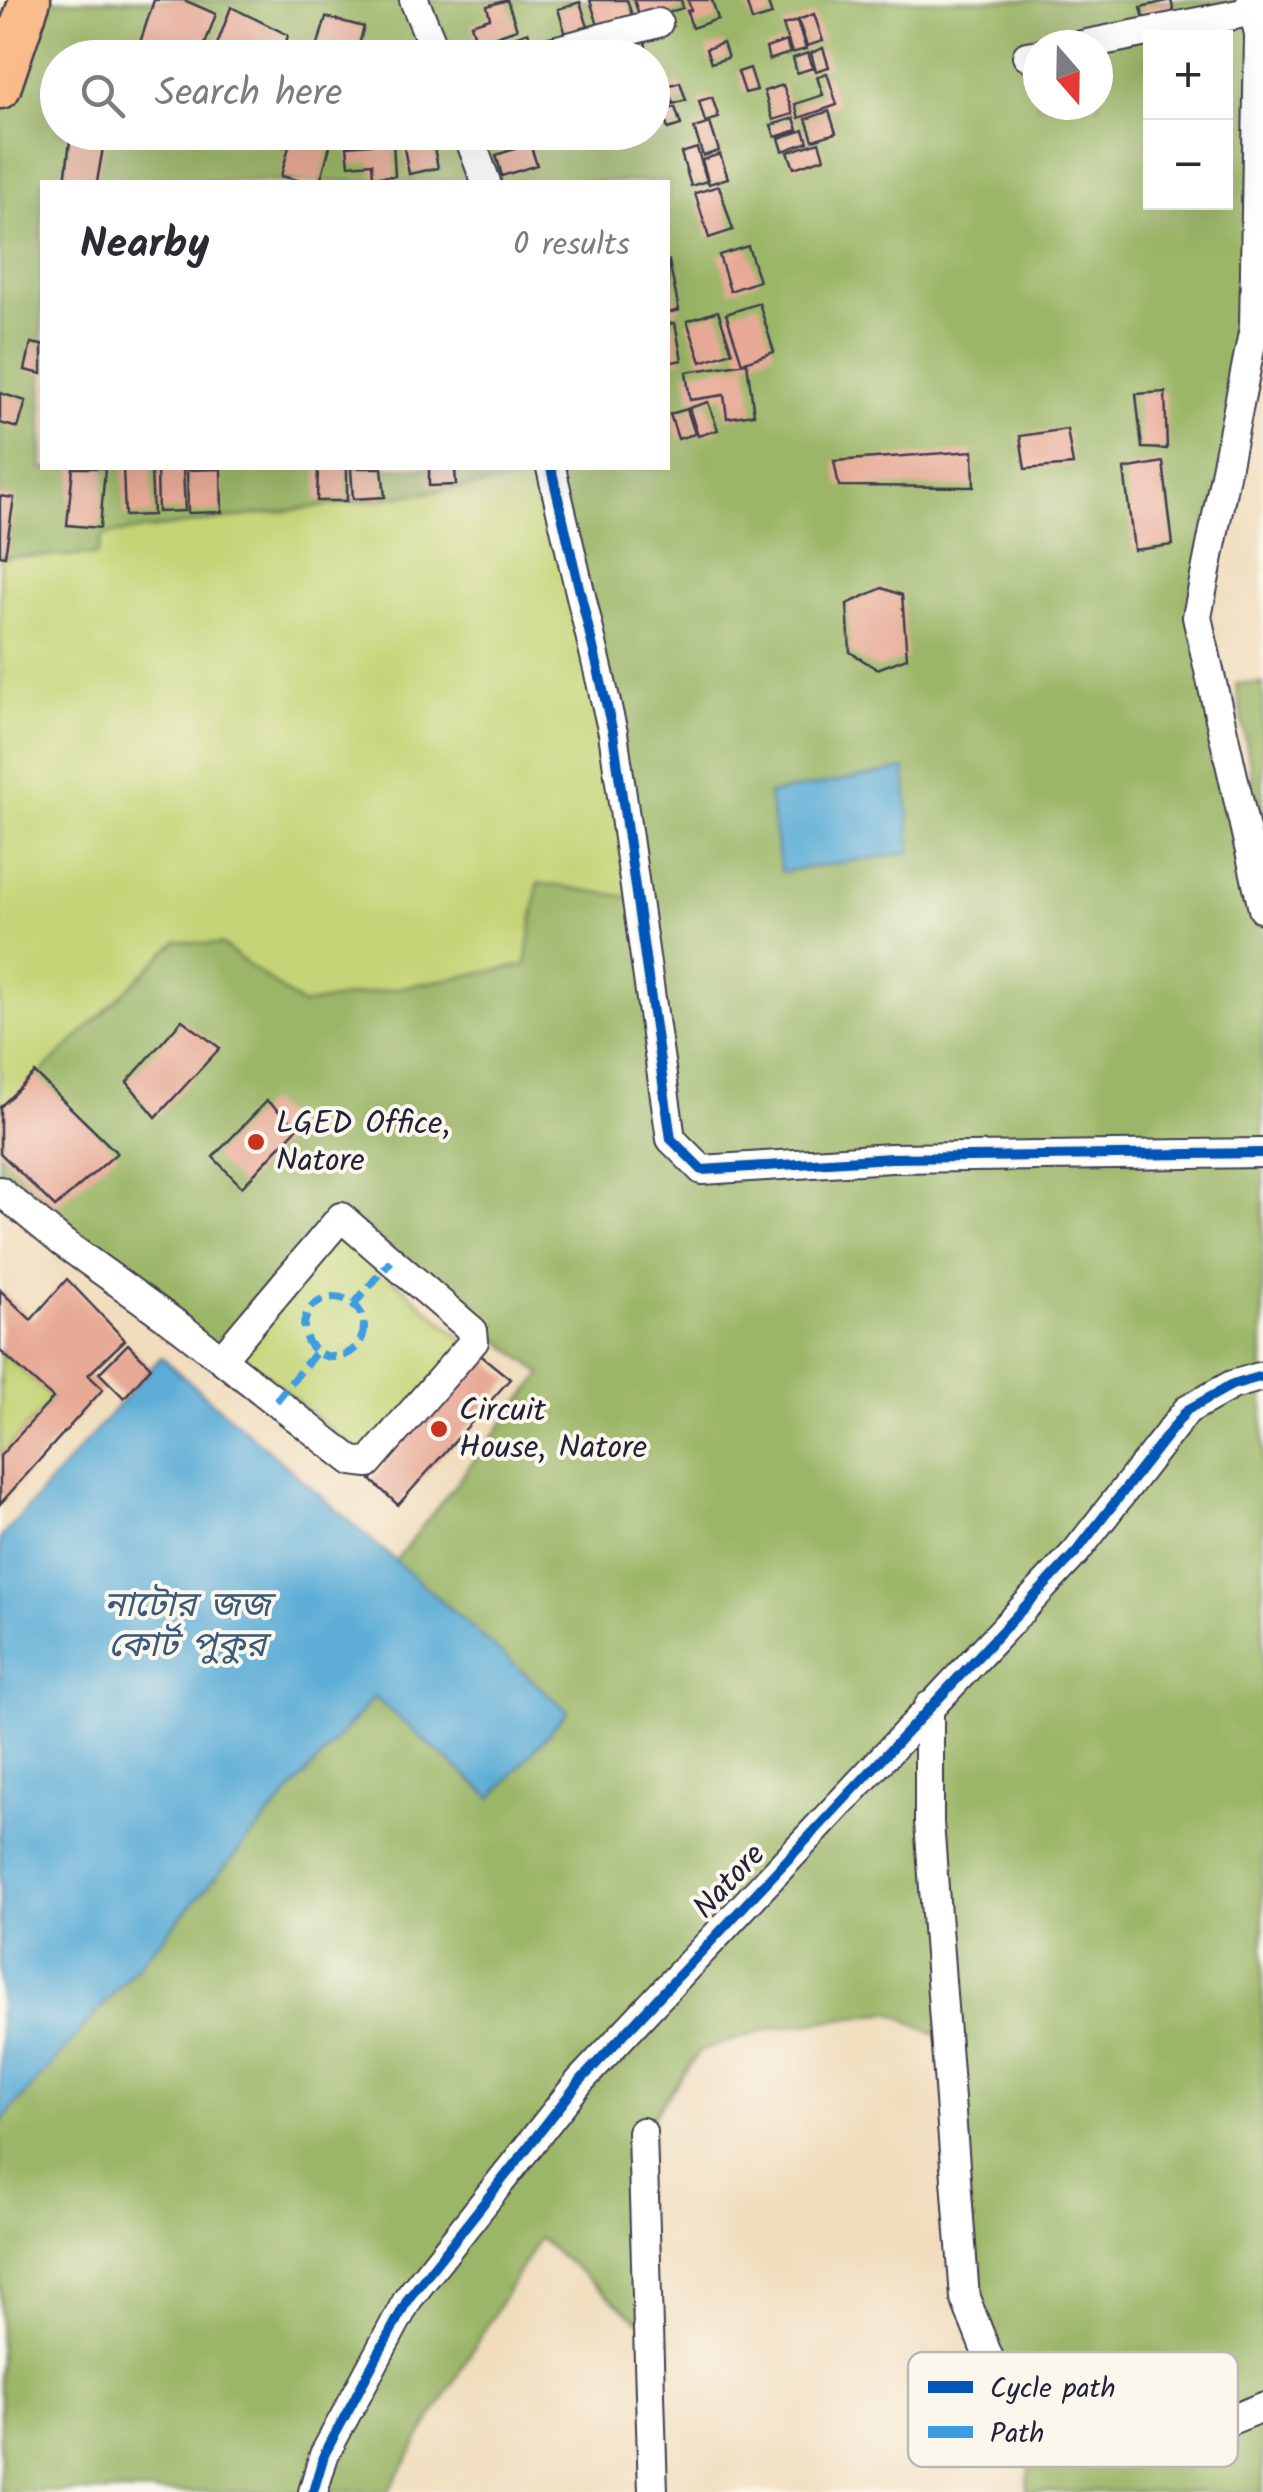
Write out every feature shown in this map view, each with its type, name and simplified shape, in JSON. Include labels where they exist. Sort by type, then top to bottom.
[{"type":"highway","points":[[0,88],[30,0]]},
{"type":"street","points":[[414,0],[431,40]]},
{"type":"street","points":[[1113,41],[1257,20],[1254,328],[1197,617],[1263,909]]},
{"type":"street","points":[[593,40],[658,22]]},
{"type":"street","points":[[474,150],[485,180]]},
{"type":"street","points":[[550,470],[613,733],[671,1139],[702,1170],[891,1158],[1263,1153]]},
{"type":"street","points":[[0,1191],[352,1461],[368,1463],[474,1341],[473,1331],[341,1217],[222,1358]]},
{"type":"street","name":"Natore","points":[[313,2492],[324,2455],[408,2299],[580,2081],[1076,1552],[1187,1410],[1232,1385],[1263,1376]]},
{"type":"street","points":[[929,1706],[929,1822],[965,2298],[986,2352]]},
{"type":"street","points":[[642,2132],[653,2492]]},
{"type":"street","points":[[1238,2417],[1263,2407]]},
{"type":"green space","points":[[30,0],[1263,0],[1254,328],[1197,617],[1263,909],[1263,2492],[1026,2492],[1029,2467],[1238,2467],[1238,2352],[989,2352],[972,2316],[946,2039],[890,2012],[769,2029],[700,2051],[642,2132],[646,2327],[539,2238],[388,2492],[0,2492],[0,2123],[375,1696],[492,1798],[567,1711],[395,1561],[542,1374],[341,1217],[222,1358],[0,1191],[0,1113],[177,941],[222,945],[302,1005],[526,965],[538,883],[635,898],[552,476],[103,535],[96,555],[0,557],[0,88]]},
{"type":"green space","points":[[552,476],[636,898],[526,965],[302,1005],[222,945],[0,1113],[0,557],[96,555],[103,535]]},
{"type":"green space","points":[[1263,683],[1263,839],[1236,684]]},
{"type":"green space","points":[[341,1234],[469,1345],[364,1458],[235,1348]]},
{"type":"green space","points":[[0,1351],[53,1398],[0,1456]]},
{"type":"water","points":[[905,769],[911,852],[781,872],[769,794]]},
{"type":"water","name":"নাটোর জজ কোর্ট পুকুর","points":[[161,1357],[568,1711],[492,1798],[374,1697],[0,2123],[0,1539]]},
{"type":"building","points":[[154,0],[184,0],[216,14],[207,40],[141,40]]},
{"type":"building","points":[[507,0],[517,29],[496,36],[497,40],[476,40],[471,24],[490,18],[487,6]]},
{"type":"building","points":[[590,0],[627,0],[634,21],[600,32]]},
{"type":"building","points":[[634,0],[681,0],[683,8],[641,21]]},
{"type":"building","points":[[688,0],[712,0],[718,19],[692,28]]},
{"type":"building","points":[[767,0],[772,15],[752,21],[747,4]]},
{"type":"building","points":[[1171,0],[1176,22],[1147,30],[1141,7]]},
{"type":"building","points":[[580,2],[589,30],[567,38],[558,9]]},
{"type":"building","points":[[231,7],[288,35],[287,40],[219,40]]},
{"type":"building","points":[[814,14],[823,41],[807,46],[798,20]]},
{"type":"building","points":[[326,17],[364,27],[360,40],[319,40]]},
{"type":"building","points":[[797,21],[806,49],[792,53],[783,25]]},
{"type":"building","points":[[644,28],[645,40],[605,40]]},
{"type":"building","points":[[528,32],[531,40],[505,40]]},
{"type":"building","points":[[786,41],[790,53],[769,60],[766,48]]},
{"type":"building","points":[[723,43],[728,58],[711,63],[706,49]]},
{"type":"building","points":[[823,48],[829,67],[816,71],[811,53]]},
{"type":"building","points":[[808,53],[813,68],[797,73],[793,58]]},
{"type":"building","points":[[750,68],[757,90],[745,93],[738,72]]},
{"type":"building","points":[[827,73],[837,105],[799,118],[795,104],[823,95],[817,77]]},
{"type":"building","points":[[680,82],[686,100],[673,104],[670,85]]},
{"type":"building","points":[[783,85],[793,114],[773,120],[764,91]]},
{"type":"building","points":[[712,97],[719,118],[705,122],[699,101]]},
{"type":"building","points":[[675,107],[681,125],[670,128],[670,109]]},
{"type":"building","points":[[829,111],[836,133],[813,140],[806,119]]},
{"type":"building","points":[[794,118],[798,130],[775,137],[771,125]]},
{"type":"building","points":[[710,123],[719,151],[703,156],[694,128]]},
{"type":"building","points":[[804,130],[808,142],[783,151],[779,138]]},
{"type":"building","points":[[819,142],[824,158],[794,168],[788,152]]},
{"type":"building","points":[[697,148],[707,181],[691,186],[681,153]]},
{"type":"building","points":[[69,150],[103,150],[97,180],[65,180]]},
{"type":"building","points":[[288,150],[329,150],[321,180],[281,176]]},
{"type":"building","points":[[347,150],[393,150],[395,176],[373,177],[372,163],[349,165]]},
{"type":"building","points":[[404,150],[434,150],[438,168],[409,174]]},
{"type":"building","points":[[532,150],[537,165],[502,176],[496,155]]},
{"type":"building","points":[[720,154],[728,178],[709,184],[702,160]]},
{"type":"building","points":[[719,186],[733,230],[709,238],[695,193]]},
{"type":"building","points":[[748,246],[759,281],[730,291],[719,255]]},
{"type":"building","points":[[670,266],[679,310],[670,312]]},
{"type":"building","points":[[759,303],[774,352],[742,363],[726,314]]},
{"type":"building","points":[[718,311],[732,352],[701,362],[687,321]]},
{"type":"building","points":[[675,323],[682,360],[670,363],[670,324]]},
{"type":"building","points":[[31,343],[40,345],[40,374],[25,370]]},
{"type":"building","points":[[747,363],[754,414],[727,418],[724,395],[690,400],[686,372]]},
{"type":"building","points":[[1165,392],[1167,449],[1142,448],[1136,394]]},
{"type":"building","points":[[0,393],[26,401],[18,428],[0,423]]},
{"type":"building","points":[[708,402],[718,430],[698,436],[689,408]]},
{"type":"building","points":[[687,409],[695,434],[678,439],[670,414]]},
{"type":"building","points":[[1067,429],[1073,465],[1025,469],[1020,436]]},
{"type":"building","points":[[973,451],[974,487],[839,486],[834,461]]},
{"type":"building","points":[[1163,462],[1173,545],[1134,550],[1124,469]]},
{"type":"building","points":[[73,470],[105,470],[100,528],[67,525]]},
{"type":"building","points":[[123,470],[151,470],[153,515],[125,516]]},
{"type":"building","points":[[157,470],[183,470],[185,511],[158,512]]},
{"type":"building","points":[[187,470],[221,470],[222,512],[188,513]]},
{"type":"building","points":[[318,470],[347,470],[347,501],[317,501]]},
{"type":"building","points":[[351,470],[382,470],[385,497],[353,499]]},
{"type":"building","points":[[429,470],[455,470],[456,485],[429,486]]},
{"type":"building","points":[[0,496],[14,498],[5,556],[0,555]]},
{"type":"building","points":[[882,588],[902,595],[907,658],[877,669],[850,652],[847,604]]},
{"type":"building","points":[[182,1020],[220,1048],[156,1117],[127,1082]]},
{"type":"building","points":[[35,1073],[117,1153],[55,1207],[0,1153],[0,1107]]},
{"type":"building","name":"LGED Office, Natore","points":[[267,1101],[298,1127],[242,1187],[213,1157]]},
{"type":"building","points":[[67,1279],[125,1340],[88,1375],[103,1389],[0,1504],[0,1456],[53,1398],[0,1351],[0,1290],[31,1320]]},
{"type":"building","points":[[128,1344],[151,1367],[124,1398],[99,1373]]},
{"type":"building","name":"Circuit House, Natore","points":[[478,1353],[510,1379],[398,1505],[371,1480]]},
{"type":"marked path","points":[[354,1304],[391,1261]]},
{"type":"marked path","points":[[334,1297],[355,1306],[364,1327],[355,1348],[334,1357],[313,1348],[304,1327],[313,1306],[334,1297]]},
{"type":"marked path","points":[[276,1401],[316,1352]]},
{"type":"cycle path","points":[[551,470],[613,733],[671,1139],[702,1170],[891,1158],[1263,1153]]},
{"type":"cycle path","points":[[313,2492],[324,2455],[408,2299],[580,2081],[1076,1552],[1187,1410],[1232,1385],[1263,1376]]},
{"type":"place","name":"LGED Office, Natore","points":[[256,1142]]},
{"type":"place","name":"Circuit House, Natore","points":[[439,1429]]}]
